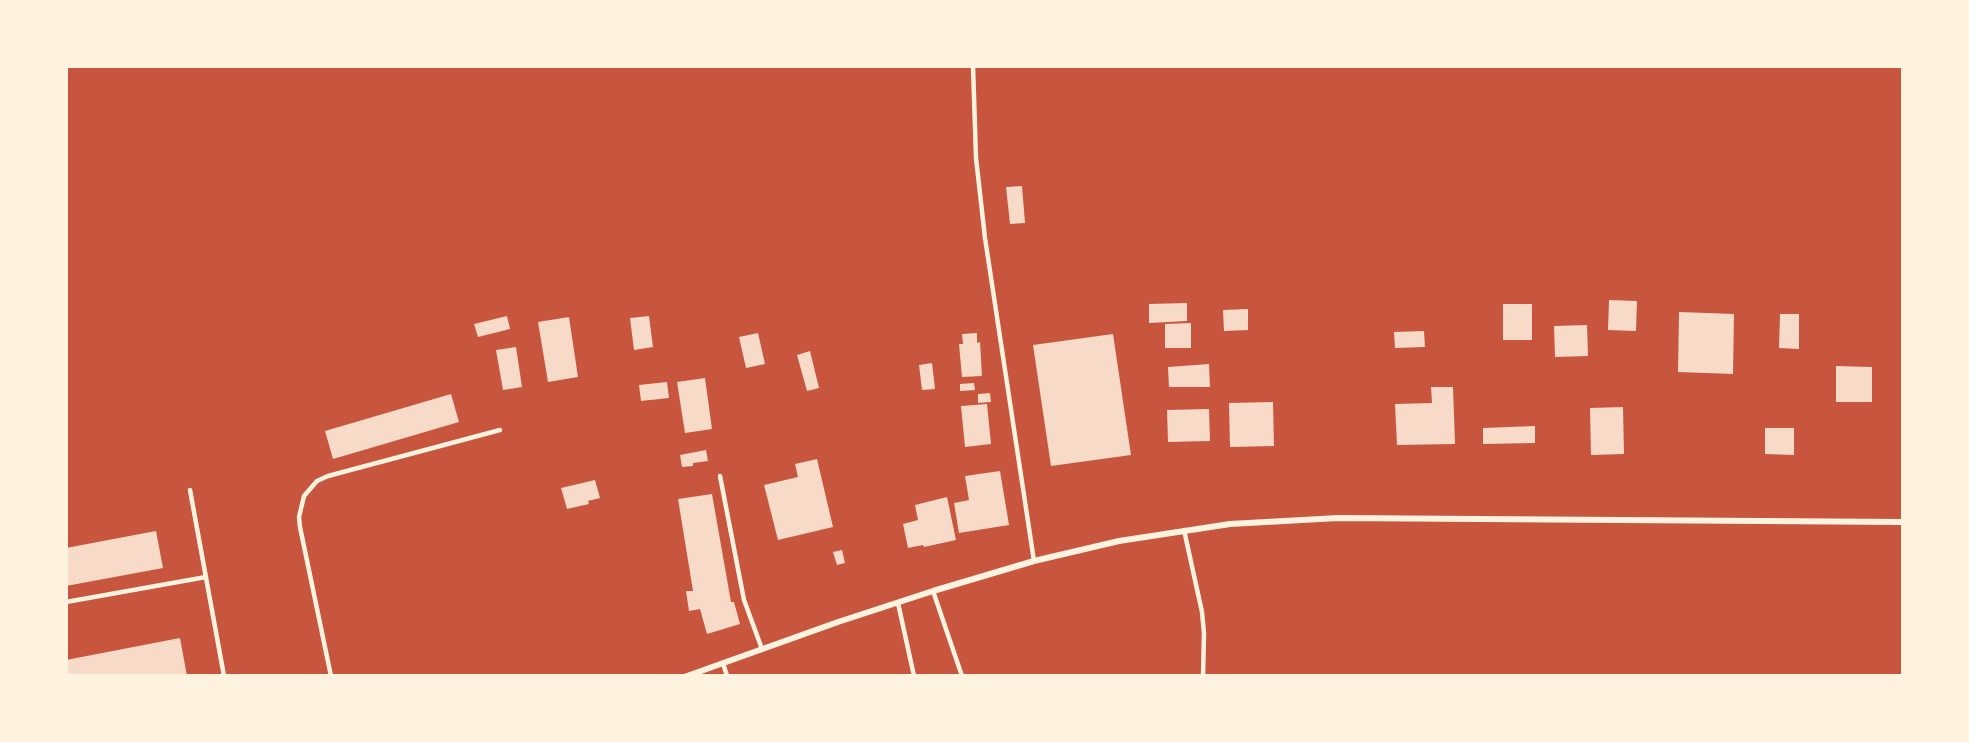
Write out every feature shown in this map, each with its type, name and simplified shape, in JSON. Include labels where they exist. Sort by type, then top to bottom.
[{"type":"street","points":[[687,676],[933,591],[1034,561],[1119,541],[1184,530],[1271,520],[1338,518],[1903,522]]},
{"type":"lane","points":[[973,66],[976,158],[985,237],[1034,561]]},
{"type":"lane","points":[[331,676],[300,527],[299,517],[304,496],[317,482],[328,476],[500,430]]},
{"type":"lane","points":[[720,476],[744,600],[762,649]]},
{"type":"lane","points":[[190,490],[224,676]]},
{"type":"lane","points":[[1184,530],[1202,612],[1203,676]]},
{"type":"lane","points":[[66,602],[206,577]]},
{"type":"lane","points":[[933,591],[962,676]]},
{"type":"lane","points":[[898,603],[914,676]]},
{"type":"lane","points":[[723,663],[727,676]]},
{"type":"building","points":[[1022,186],[1025,223],[1010,224],[1006,187]]},
{"type":"building","points":[[1609,300],[1637,301],[1636,331],[1608,330]]},
{"type":"building","points":[[1187,303],[1187,321],[1149,323],[1149,304]]},
{"type":"building","points":[[1503,304],[1532,304],[1532,340],[1503,340]]},
{"type":"building","points":[[1248,309],[1248,330],[1224,331],[1223,310]]},
{"type":"building","points":[[1679,312],[1734,314],[1733,374],[1678,372]]},
{"type":"building","points":[[1780,314],[1799,314],[1799,349],[1779,348]]},
{"type":"building","points":[[507,316],[510,329],[478,337],[474,324]]},
{"type":"building","points":[[649,316],[653,347],[634,350],[630,318]]},
{"type":"building","points":[[569,317],[578,377],[548,382],[538,322]]},
{"type":"building","points":[[1191,323],[1191,348],[1165,348],[1165,324]]},
{"type":"building","points":[[1587,325],[1588,356],[1555,357],[1554,326]]},
{"type":"building","points":[[1424,331],[1425,347],[1395,348],[1394,332]]},
{"type":"building","points":[[758,333],[765,364],[746,368],[739,337]]},
{"type":"building","points":[[977,333],[977,343],[980,342],[982,376],[962,377],[959,344],[963,344],[962,334]]},
{"type":"building","points":[[1113,334],[1131,455],[1051,466],[1033,345]]},
{"type":"building","points":[[516,347],[522,387],[503,390],[496,350]]},
{"type":"building","points":[[810,351],[819,388],[807,391],[797,355]]},
{"type":"building","points":[[932,363],[935,389],[922,390],[919,365]]},
{"type":"building","points":[[1209,364],[1210,387],[1169,387],[1168,367]]},
{"type":"building","points":[[1836,366],[1872,367],[1872,402],[1836,402]]},
{"type":"building","points":[[705,378],[712,429],[685,433],[677,382]]},
{"type":"building","points":[[667,382],[669,398],[641,401],[639,385]]},
{"type":"building","points":[[974,383],[975,390],[960,391],[960,384]]},
{"type":"building","points":[[1431,387],[1453,387],[1455,444],[1397,445],[1395,404],[1432,403]]},
{"type":"building","points":[[990,393],[991,402],[978,403],[978,394]]},
{"type":"building","points":[[451,394],[459,422],[333,459],[325,431]]},
{"type":"building","points":[[1273,402],[1274,446],[1230,447],[1229,403]]},
{"type":"building","points":[[987,404],[991,444],[965,447],[961,406]]},
{"type":"building","points":[[1623,407],[1624,454],[1591,455],[1590,408]]},
{"type":"building","points":[[1209,409],[1210,441],[1168,442],[1167,410]]},
{"type":"building","points":[[1535,426],[1535,443],[1483,444],[1483,428]]},
{"type":"building","points":[[1765,428],[1794,428],[1794,455],[1765,454]]},
{"type":"building","points":[[706,450],[708,461],[682,467],[680,455]]},
{"type":"building","points":[[817,459],[833,527],[778,540],[764,485],[798,477],[795,464]]},
{"type":"building","points":[[1000,471],[1009,525],[959,533],[954,503],[969,500],[965,476]]},
{"type":"building","points":[[595,480],[600,498],[588,501],[589,504],[567,509],[561,488]]},
{"type":"building","points":[[712,494],[731,602],[734,602],[740,624],[707,634],[700,609],[689,611],[686,591],[693,591],[678,499]]},
{"type":"building","points":[[947,497],[956,540],[908,548],[903,524],[918,520],[915,505]]},
{"type":"building","points":[[156,531],[163,568],[66,586],[66,548]]},
{"type":"building","points":[[842,550],[845,563],[837,565],[833,552]]},
{"type":"building","points":[[180,638],[187,676],[66,676],[66,660]]}]
